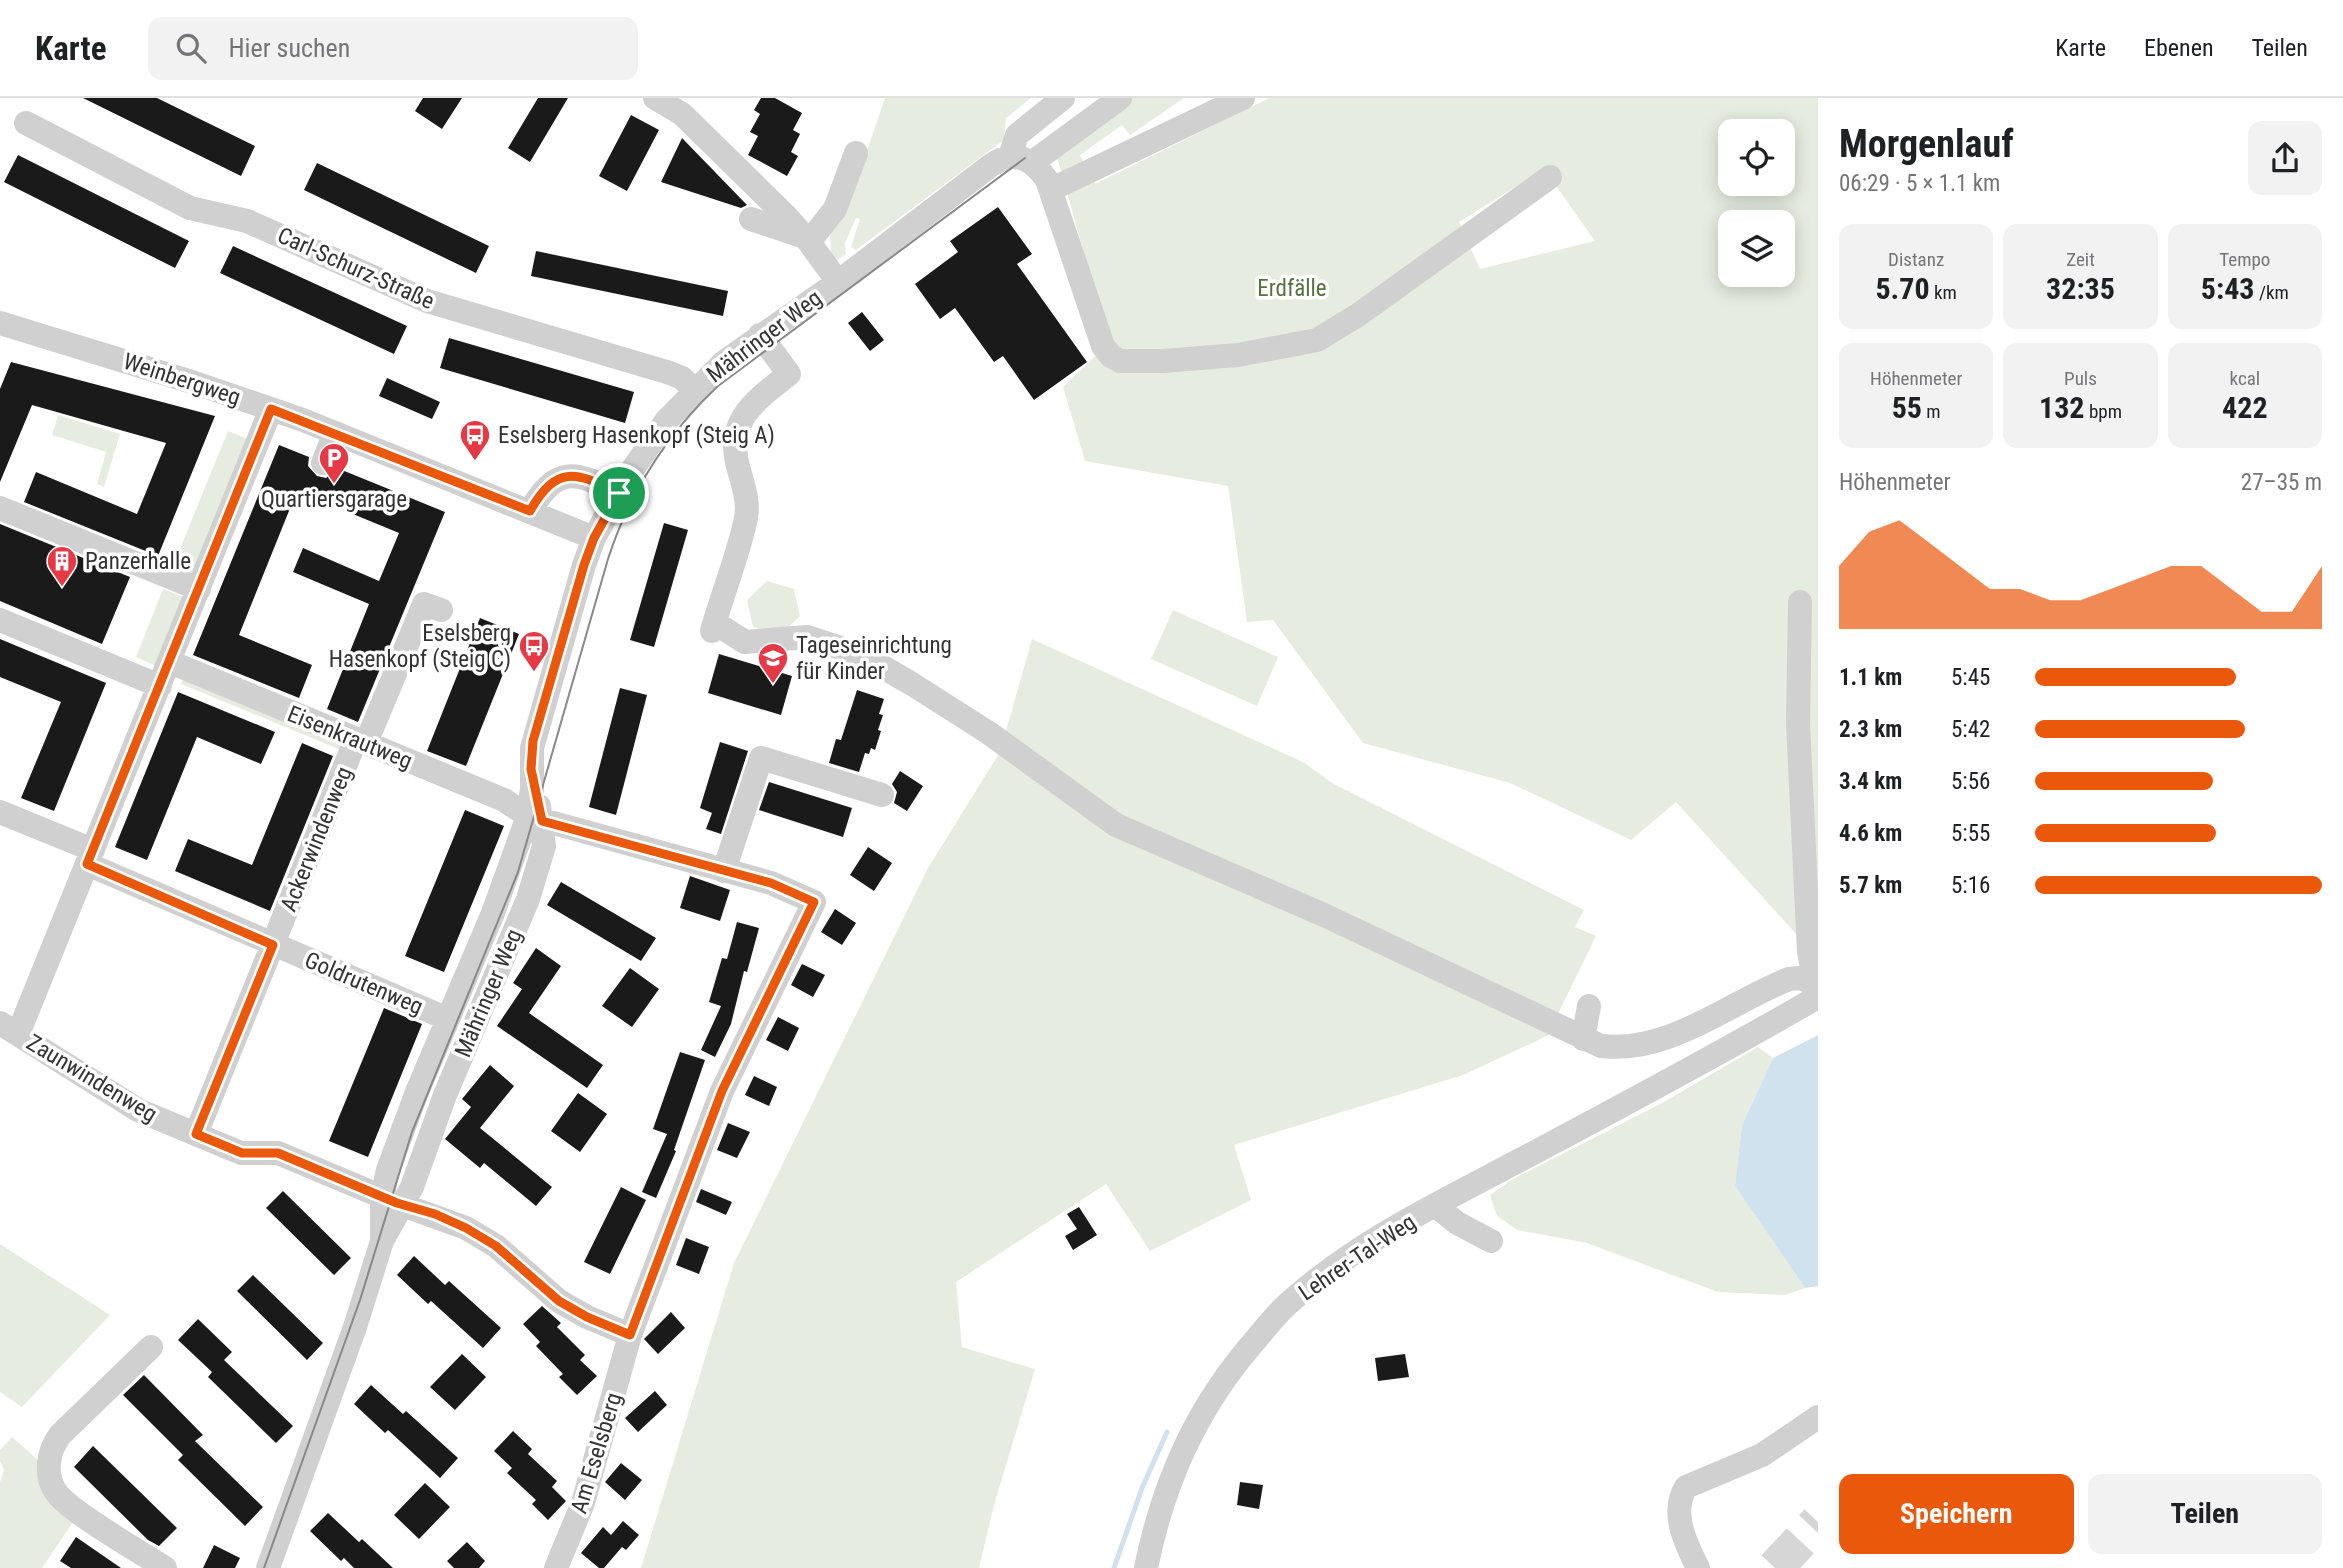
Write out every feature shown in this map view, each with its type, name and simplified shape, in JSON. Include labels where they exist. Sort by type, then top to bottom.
[{"type":"street","points":[[655,98],[684,106],[808,240],[838,282]]},
{"type":"street","points":[[1063,98],[1017,135],[1022,159],[1052,189],[1102,346],[1120,361],[1238,355],[1317,340],[1358,315],[1550,177]]},
{"type":"street","points":[[1022,159],[1105,98]]},
{"type":"street","points":[[1022,159],[1120,98]]},
{"type":"street","points":[[1052,189],[1243,98]]},
{"type":"street","name":"Carl-Schurz-Straße","points":[[26,123],[190,208],[247,220],[427,301],[670,373],[682,378],[694,390]]},
{"type":"street","points":[[808,240],[835,209],[856,153]]},
{"type":"street","name":"Mähringer Weg","points":[[268,1568],[349,1346],[393,1201],[445,1095],[528,899],[542,856],[535,818],[533,741],[594,538],[652,438],[694,390],[761,335],[838,282],[990,166],[1022,159]]},
{"type":"street","points":[[751,219],[808,240]]},
{"type":"street","name":"Weinbergweg","points":[[2,327],[271,409],[594,538]]},
{"type":"street","points":[[761,335],[789,374],[752,404],[739,424],[735,455],[745,495],[746,518],[714,627],[745,642],[807,637],[862,655],[989,733],[1116,825],[1324,915],[1583,1040],[1619,1048],[1661,1041],[1789,979],[1817,988]]},
{"type":"street","points":[[9,1028],[90,857],[121,805],[164,675],[199,589],[233,531],[271,409]]},
{"type":"street","points":[[323,463],[335,433]]},
{"type":"street","points":[[530,511],[547,486],[564,476],[586,478],[619,493]]},
{"type":"street","points":[[0,508],[199,589]]},
{"type":"street","points":[[1800,602],[1798,724],[1809,952],[1817,988]]},
{"type":"street","name":"Ackerwindenweg","points":[[196,1134],[357,746],[424,604],[441,610]]},
{"type":"street","name":"Eisenkrautweg","points":[[0,620],[164,675],[505,800],[535,818]]},
{"type":"street","points":[[724,871],[761,758],[881,795]]},
{"type":"street","name":"Goldrutenweg","points":[[0,812],[273,945],[448,1020]]},
{"type":"street","name":"Mähringer Weg","points":[[393,1201],[388,1170],[406,1121],[535,818]]},
{"type":"street","name":"Am Eselsberg","points":[[535,818],[771,883],[814,902],[722,1091],[630,1335],[583,1503],[556,1568]]},
{"type":"street","name":"Lehrer-Tal-Weg","points":[[1146,1568],[1184,1445],[1224,1377],[1289,1302],[1375,1241],[1706,1061],[1817,988]]},
{"type":"street","points":[[1583,1040],[1590,1006]]},
{"type":"street","name":"Zaunwindenweg","points":[[9,1028],[138,1110],[242,1153],[278,1153],[393,1201]]},
{"type":"street","points":[[393,1201],[435,1214],[482,1236],[559,1301],[587,1317],[630,1335]]},
{"type":"street","name":"Lehrer-Tal-Weg","points":[[1436,1206],[1457,1223],[1491,1241]]},
{"type":"street","points":[[151,1348],[60,1436],[50,1453],[50,1474],[54,1490],[68,1504],[165,1568]]},
{"type":"street","points":[[1698,1568],[1683,1532],[1679,1514],[1681,1494],[1686,1487],[1762,1455],[1818,1417]]},
{"type":"green space","points":[[885,98],[1031,98],[1006,118],[1004,140],[856,250],[851,247],[860,219],[856,218],[845,243],[846,254],[837,260],[831,255],[830,235],[868,148]]},
{"type":"green space","name":"Erdfälle","points":[[1131,98],[1184,98],[1130,135],[1122,125],[1080,155],[1095,184],[1269,98],[1818,98],[1818,958],[1676,802],[1631,840],[1510,783],[1363,743],[1273,620],[1247,622],[1228,486],[1085,461],[1063,387],[1109,343],[1056,153]],"holes":[[[1544,169],[1595,241],[1480,269],[1459,222]]]},
{"type":"green space","points":[[58,415],[120,434],[104,487],[97,484],[106,452],[52,435]]},
{"type":"green space","points":[[228,431],[251,440],[195,575],[173,566]]},
{"type":"green space","points":[[767,581],[794,589],[800,616],[780,635],[753,627],[747,600]]},
{"type":"green space","points":[[163,589],[186,598],[158,667],[136,657]]},
{"type":"green space","points":[[1173,610],[1278,657],[1257,706],[1151,659]]},
{"type":"green space","points":[[1032,639],[1305,763],[1332,783],[1584,910],[1575,927],[1596,936],[1547,1036],[1463,1075],[1234,1145],[1251,1200],[1150,1251],[1106,1184],[956,1282],[962,1347],[1035,1369],[994,1505],[979,1568],[641,1568],[734,1263],[928,868],[1000,752]]},
{"type":"green space","points":[[187,671],[347,736],[341,750],[181,684]]},
{"type":"green space","points":[[1758,1047],[1773,1058],[1742,1125],[1735,1186],[1805,1288],[1785,1295],[1718,1292],[1587,1243],[1517,1230],[1497,1216],[1490,1195],[1513,1179],[1662,1103]]},
{"type":"green space","points":[[0,1244],[110,1315],[22,1407],[0,1392]]},
{"type":"green space","points":[[12,1437],[39,1461],[75,1519],[42,1568],[0,1568],[0,1482],[4,1470],[0,1461],[0,1450]]},
{"type":"water","points":[[1818,1035],[1818,1286],[1805,1288],[1735,1186],[1742,1125],[1773,1058]]},
{"type":"building","points":[[83,98],[157,98],[255,146],[241,176]]},
{"type":"building","points":[[423,98],[462,98],[442,129],[415,111]]},
{"type":"building","points":[[538,98],[568,98],[530,162],[508,148]]},
{"type":"building","points":[[761,98],[775,98],[802,113],[793,130],[800,134],[791,152],[798,156],[787,176],[748,155],[758,136],[750,132],[760,114],[754,110]]},
{"type":"building","points":[[631,115],[659,130],[627,191],[599,176]]},
{"type":"building","points":[[682,138],[747,205],[741,208],[661,182]]},
{"type":"building","points":[[18,155],[189,241],[175,268],[4,182]]},
{"type":"building","points":[[317,163],[489,246],[476,273],[304,190]]},
{"type":"building","points":[[998,207],[1032,254],[1017,264],[1087,362],[1034,400],[1003,356],[994,362],[955,308],[940,319],[915,284],[958,252],[950,241]]},
{"type":"building","points":[[233,246],[407,326],[394,354],[220,273]]},
{"type":"building","points":[[536,251],[728,291],[723,316],[531,276]]},
{"type":"building","points":[[862,312],[884,340],[870,351],[848,323]]},
{"type":"building","points":[[449,338],[634,392],[625,423],[440,368]]},
{"type":"building","points":[[11,362],[215,416],[158,556],[24,502],[36,472],[137,514],[166,443],[32,405],[0,482],[0,389]]},
{"type":"building","points":[[387,378],[440,402],[432,419],[379,396]]},
{"type":"building","points":[[279,445],[309,457],[308,466],[317,476],[326,478],[337,468],[445,512],[358,722],[327,709],[369,604],[293,572],[303,548],[379,581],[399,533],[297,491],[239,635],[312,665],[299,698],[193,655]]},
{"type":"building","points":[[664,523],[688,530],[654,647],[630,640]]},
{"type":"building","name":"Panzerhalle","points":[[0,524],[130,577],[102,644],[0,601]]},
{"type":"building","points":[[480,618],[519,634],[466,766],[427,751]]},
{"type":"building","points":[[0,639],[106,683],[54,811],[21,798],[61,702],[0,677]]},
{"type":"building","points":[[719,654],[792,676],[781,715],[708,693]]},
{"type":"building","points":[[620,688],[647,695],[616,815],[589,807]]},
{"type":"building","points":[[857,690],[884,699],[879,714],[883,715],[878,730],[881,731],[875,750],[871,748],[869,754],[865,753],[859,772],[829,763],[836,739],[841,740]]},
{"type":"building","points":[[178,692],[275,732],[261,764],[197,737],[147,860],[115,847]]},
{"type":"building","points":[[720,742],[748,751],[721,834],[706,829],[712,813],[700,808]]},
{"type":"building","points":[[302,743],[333,756],[270,911],[175,871],[188,839],[252,865]]},
{"type":"building","points":[[900,771],[923,786],[907,811],[894,803],[897,792],[892,784]]},
{"type":"building","points":[[769,782],[852,808],[843,837],[759,810]]},
{"type":"building","points":[[465,810],[504,826],[444,972],[405,956]]},
{"type":"building","points":[[868,847],[892,863],[874,891],[850,875]]},
{"type":"building","points":[[690,876],[730,890],[720,921],[680,908]]},
{"type":"building","points":[[561,882],[656,938],[641,961],[547,905]]},
{"type":"building","points":[[835,909],[856,923],[842,945],[821,932]]},
{"type":"building","points":[[737,922],[759,928],[747,972],[744,971],[731,1024],[715,1057],[701,1050],[721,1006],[709,1002],[722,958],[727,959]]},
{"type":"building","points":[[536,948],[561,966],[529,1013],[603,1065],[587,1088],[497,1026],[522,989],[513,983]]},
{"type":"building","points":[[802,964],[825,975],[813,997],[791,985]]},
{"type":"building","points":[[630,968],[659,989],[632,1027],[602,1006]]},
{"type":"building","points":[[384,1008],[422,1024],[368,1157],[329,1141]]},
{"type":"building","points":[[778,1017],[799,1028],[788,1051],[766,1040]]},
{"type":"building","points":[[680,1052],[705,1060],[674,1150],[676,1151],[656,1198],[642,1192],[667,1134],[653,1129]]},
{"type":"building","points":[[490,1065],[514,1086],[480,1128],[552,1187],[536,1206],[484,1163],[480,1168],[445,1139],[471,1107],[462,1099]]},
{"type":"building","points":[[754,1076],[777,1087],[769,1106],[745,1095]]},
{"type":"building","points":[[578,1093],[607,1114],[580,1152],[551,1131]]},
{"type":"building","points":[[728,1123],[750,1132],[737,1158],[717,1150]]},
{"type":"building","points":[[621,1187],[646,1200],[610,1274],[584,1262]]},
{"type":"building","points":[[701,1189],[732,1202],[726,1215],[696,1202]]},
{"type":"building","points":[[283,1191],[351,1258],[334,1275],[266,1208]]},
{"type":"building","points":[[1079,1207],[1097,1235],[1073,1250],[1065,1236],[1077,1229],[1067,1214]]},
{"type":"building","points":[[686,1238],[709,1247],[699,1274],[676,1265]]},
{"type":"building","points":[[414,1256],[445,1285],[449,1281],[501,1328],[483,1348],[431,1301],[428,1304],[397,1275]]},
{"type":"building","points":[[253,1275],[323,1343],[307,1360],[237,1291]]},
{"type":"building","points":[[542,1306],[561,1323],[557,1327],[585,1355],[580,1360],[597,1376],[577,1395],[559,1377],[563,1374],[536,1346],[540,1342],[523,1324]]},
{"type":"building","points":[[671,1312],[685,1328],[658,1354],[644,1339]]},
{"type":"building","points":[[198,1319],[232,1352],[224,1360],[293,1426],[276,1443],[208,1377],[212,1372],[178,1340]]},
{"type":"building","points":[[462,1354],[486,1377],[455,1410],[430,1387]]},
{"type":"building","points":[[1405,1354],[1409,1377],[1378,1381],[1375,1358]]},
{"type":"building","points":[[144,1375],[203,1435],[195,1441],[263,1507],[245,1526],[178,1460],[183,1455],[123,1395]]},
{"type":"building","points":[[371,1385],[403,1414],[406,1411],[458,1458],[440,1478],[388,1430],[385,1433],[354,1404]]},
{"type":"building","points":[[655,1391],[667,1405],[638,1432],[625,1418]]},
{"type":"building","points":[[513,1431],[532,1449],[528,1454],[557,1481],[552,1487],[566,1501],[548,1520],[532,1504],[536,1500],[507,1473],[512,1468],[494,1451]]},
{"type":"building","points":[[93,1446],[177,1528],[159,1546],[148,1540],[74,1467]]},
{"type":"building","points":[[621,1463],[642,1480],[625,1500],[605,1482]]},
{"type":"building","points":[[1240,1482],[1263,1485],[1259,1509],[1237,1505]]},
{"type":"building","points":[[425,1483],[450,1507],[419,1539],[394,1515]]},
{"type":"building","points":[[328,1513],[359,1542],[362,1539],[393,1568],[354,1568],[344,1558],[341,1561],[310,1531]]},
{"type":"building","points":[[623,1521],[639,1535],[626,1550],[622,1547],[604,1568],[599,1568],[581,1553],[603,1527],[611,1535]]},
{"type":"building","points":[[76,1537],[121,1568],[71,1568],[60,1561]]},
{"type":"building","points":[[467,1542],[485,1561],[479,1568],[454,1568],[447,1561]]},
{"type":"building","points":[[214,1545],[240,1558],[235,1568],[203,1568]]},
{"type":"waterway","points":[[1114,1568],[1142,1488],[1167,1432]]},
{"type":"tunnel","points":[[1775,1568],[1818,1522]]},
{"type":"tram line","points":[[264,1568],[360,1300],[412,1132],[518,872],[608,559],[639,487],[666,444],[718,386],[1025,158]]},
{"type":"place","name":"Eselsberg Hasenkopf (Steig A)","points":[[475,462]]},
{"type":"place","name":"Quartiersgarage","points":[[334,485]]},
{"type":"place","name":"Panzerhalle","points":[[62,588]]},
{"type":"place","name":"Eselsberg Hasenkopf (Steig C)","points":[[534,673]]},
{"type":"place","name":"Tageseinrichtung für Kinder","points":[[773,685]]},
{"type":"route","points":[[271,409],[530,511],[541,492],[564,476],[578,475],[619,493],[594,538],[584,565],[533,741],[531,769],[542,821],[771,883],[814,902],[768,991],[722,1091],[630,1335],[587,1317],[559,1301],[496,1246],[466,1228],[435,1214],[397,1203],[278,1153],[242,1153],[196,1134],[273,945],[87,864],[271,409]]}]
